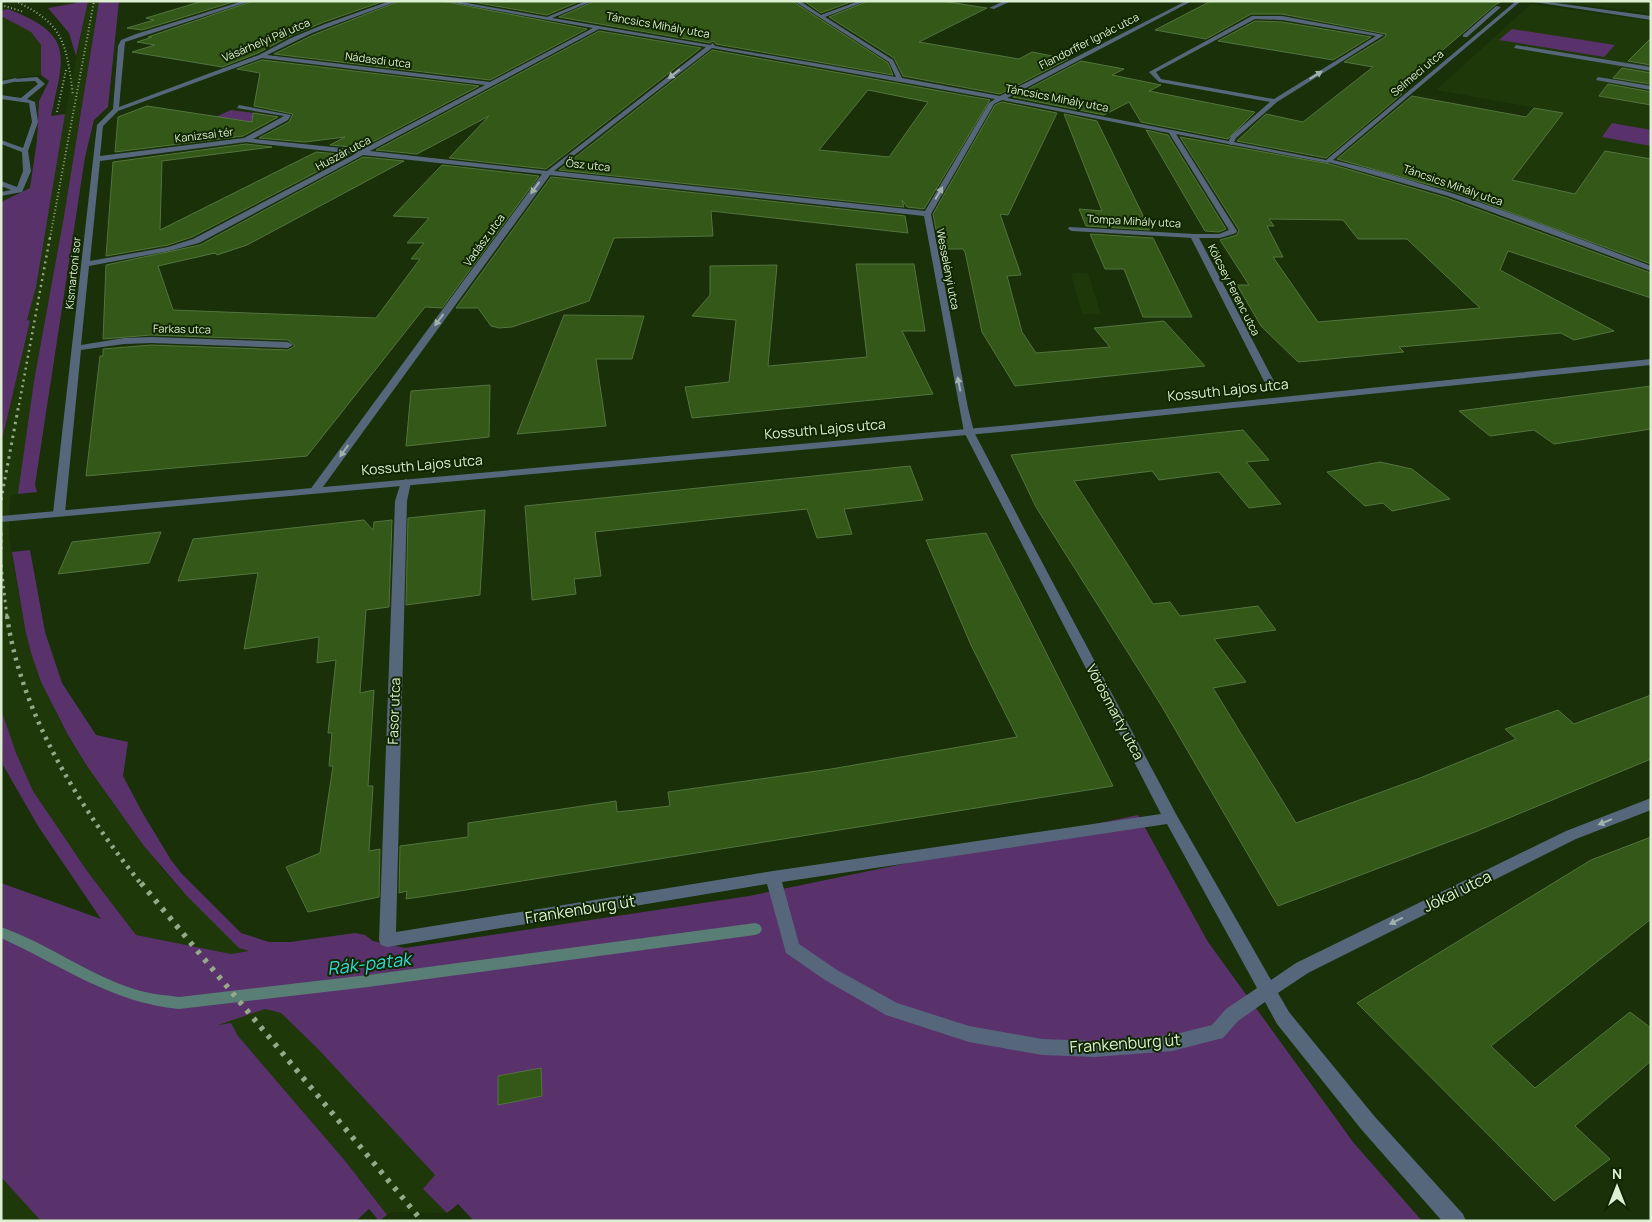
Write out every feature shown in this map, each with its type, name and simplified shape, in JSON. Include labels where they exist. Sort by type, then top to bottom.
[{"type":"street","points":[[116,110],[123,42],[249,1]]},
{"type":"street","name":"Vásárhelyi Pál utca","points":[[116,110],[261,56],[296,38],[396,1]]},
{"type":"street","name":"Táncsics Mihály utca","points":[[445,1],[713,45],[900,79],[1381,172],[1428,186],[1651,268]]},
{"type":"street","points":[[548,18],[591,1]]},
{"type":"street","points":[[796,1],[892,61],[900,79]]},
{"type":"street","points":[[820,17],[864,1]]},
{"type":"street","points":[[992,8],[1009,1]]},
{"type":"street","name":"Flandorffer Ignác utca","points":[[998,98],[1190,1]]},
{"type":"street","name":"Selmeci utca","points":[[1328,161],[1519,1]]},
{"type":"street","points":[[1536,2],[1651,18]]},
{"type":"street","points":[[1465,36],[1498,7]]},
{"type":"street","points":[[1231,143],[1233,138],[1275,101],[1381,35],[1282,18],[1254,17],[1152,72],[1159,80],[1275,101]]},
{"type":"street","name":"Huszár utca","points":[[84,265],[169,250],[196,241],[600,26]]},
{"type":"street","name":"Vadász utca","points":[[316,489],[549,172],[713,45]]},
{"type":"street","points":[[1516,47],[1608,68],[1651,69]]},
{"type":"street","name":"Nádasdi utca","points":[[261,56],[492,84]]},
{"type":"street","points":[[1608,68],[1598,79],[1651,88]]},
{"type":"street","points":[[1,83],[32,79],[42,82],[41,86],[22,100]]},
{"type":"street","points":[[1,97],[32,102],[35,122],[25,151],[27,171],[18,190]]},
{"type":"street","name":"Wesselényi utca","points":[[969,432],[927,214],[992,103],[998,98]]},
{"type":"street","name":"Kanizsai tér","points":[[96,159],[246,140],[286,119],[288,114],[239,107]]},
{"type":"street","name":"Kismartoni sor","points":[[59,513],[100,125],[116,110]]},
{"type":"street","name":"Kölcsey Ferenc utca","points":[[1172,132],[1233,231],[1220,236],[1194,236],[1272,387]]},
{"type":"street","name":"Ősz utca","points":[[246,140],[927,214]]},
{"type":"street","points":[[1,142],[25,151]]},
{"type":"street","points":[[1,183],[18,190]]},
{"type":"street","points":[[1,194],[18,190]]},
{"type":"street","name":"Tompa Mihály utca","points":[[1072,229],[1194,236]]},
{"type":"street","name":"Farkas utca","points":[[76,348],[124,341],[151,340],[288,345]]},
{"type":"street","name":"Kossuth Lajos utca","points":[[1,519],[316,489],[969,432],[1651,362]]},
{"type":"street","name":"Vörösmarty utca","points":[[969,432],[1171,818],[1268,989]]},
{"type":"street","name":"Fasor utca","points":[[387,940],[400,501],[406,482]]},
{"type":"street","name":"Jókai utca","points":[[1268,989],[1302,968],[1570,835],[1651,804]]},
{"type":"street","name":"Frankenburg út","points":[[387,940],[773,877],[1171,818]]},
{"type":"street","name":"Frankenburg út","points":[[773,877],[792,948],[831,974],[892,1009],[969,1034],[1042,1047],[1095,1049],[1172,1043],[1216,1032],[1232,1016],[1268,989]]},
{"type":"street","points":[[1268,989],[1283,1018],[1368,1122],[1456,1221]]},
{"type":"shaded area","points":[[76,1],[88,1],[76,56],[69,33],[48,8],[76,3]]},
{"type":"shaded area","points":[[88,1],[99,1],[64,216],[34,381],[20,490],[18,494],[11,495],[9,509],[9,537],[21,608],[31,653],[41,682],[68,735],[87,766],[163,870],[186,895],[251,951],[231,954],[136,935],[87,871],[33,791],[16,753],[1,709],[1,444],[30,322],[27,320],[36,287],[65,114]]},
{"type":"shaded area","points":[[99,1],[119,1],[108,107],[94,120],[85,157],[35,485],[37,492],[18,494],[34,381],[64,216]]},
{"type":"shaded area","points":[[1560,1],[1651,1],[1651,14],[1625,10],[1626,8],[1620,10]]},
{"type":"shaded area","points":[[1531,4],[1651,21],[1651,261],[1630,208],[1512,180],[1563,113],[1436,90]]},
{"type":"shaded area","points":[[8,9],[45,28],[54,38],[60,49],[59,77],[51,116],[65,114],[36,287],[27,320],[30,321],[1,444],[1,202],[30,188],[37,140],[39,101],[49,81],[41,75],[41,45],[31,32],[1,16],[1,11]]},
{"type":"shaded area","points":[[1,16],[31,32],[41,45],[41,75],[1,79]]},
{"type":"shaded area","points":[[1512,29],[1615,45],[1604,57],[1499,40]]},
{"type":"shaded area","points":[[231,110],[277,116],[240,133],[193,127]]},
{"type":"shaded area","points":[[1612,123],[1651,130],[1651,146],[1602,137]]},
{"type":"shaded area","points":[[1071,273],[1088,273],[1101,314],[1082,314]]},
{"type":"shaded area","points":[[30,550],[45,632],[62,683],[96,735],[128,742],[123,776],[142,812],[171,860],[182,874],[241,933],[269,942],[290,942],[355,933],[365,935],[373,941],[405,948],[749,896],[1138,815],[1208,942],[1353,1142],[1422,1221],[474,1221],[458,1204],[447,1213],[423,1189],[435,1175],[319,1050],[281,1013],[265,1009],[218,1025],[231,1023],[238,1036],[346,1162],[387,1215],[379,1221],[369,1209],[356,1221],[41,1221],[1,1177],[1,883],[101,919],[38,826],[3,765],[1,709],[16,753],[33,791],[87,871],[136,935],[231,954],[249,951],[239,948],[186,895],[144,846],[87,766],[68,735],[41,682],[25,628],[12,552]]},
{"type":"shaded area","points":[[265,1009],[281,1013],[319,1050],[436,1176],[423,1189],[447,1213],[392,1212],[387,1215],[346,1162],[238,1036],[231,1023],[213,1026]]},
{"type":"shaded area","points":[[1,1177],[38,1217],[41,1221],[1,1221]]},
{"type":"building","points":[[203,1],[236,1],[142,30],[127,28],[154,20],[146,18]]},
{"type":"building","points":[[253,1],[384,1],[324,22],[290,36],[258,53],[222,67],[132,52],[155,45],[137,42],[152,37],[148,37]]},
{"type":"building","points":[[400,1],[441,1],[587,29],[490,80],[274,54],[313,35]]},
{"type":"building","points":[[467,1],[580,1],[547,15]]},
{"type":"building","points":[[595,1],[792,1],[888,63],[893,75],[716,44],[713,41],[710,43],[559,17]]},
{"type":"building","points":[[804,1],[853,1],[821,13]]},
{"type":"building","points":[[868,1],[941,1],[987,8],[919,42],[1019,59],[1032,52],[1068,59],[1000,94],[903,76],[894,58],[829,17]]},
{"type":"building","points":[[1211,1],[1502,1],[1393,93],[1402,94],[1326,158],[1237,141],[1266,114],[1303,122],[1373,67],[1344,62],[1385,37],[1386,34],[1282,14],[1251,14],[1206,39],[1155,30]]},
{"type":"building","points":[[1255,21],[1282,22],[1371,37],[1333,60],[1218,41]]},
{"type":"building","points":[[599,31],[701,48],[546,169],[449,158],[489,116],[417,154],[376,150]]},
{"type":"building","points":[[1651,38],[1651,65],[1628,61]]},
{"type":"building","points":[[712,50],[990,100],[924,209],[907,207],[902,200],[904,207],[559,170]],"holes":[[[868,90],[928,102],[889,157],[819,150]]]},
{"type":"building","points":[[262,60],[479,86],[361,148],[330,145],[345,137],[305,142],[259,138],[289,122],[293,114],[254,106],[260,73],[237,69]]},
{"type":"building","points":[[1081,61],[1124,69],[1112,75],[1161,85],[1149,91],[1255,112],[1228,139],[1141,122],[1129,102],[1104,115],[1013,97]]},
{"type":"building","points":[[1622,68],[1651,73],[1651,84],[1613,78]]},
{"type":"building","points":[[1608,84],[1651,92],[1651,105],[1599,96]]},
{"type":"building","points":[[1412,96],[1526,117],[1534,108],[1563,113],[1512,180],[1575,194],[1605,151],[1651,159],[1651,264],[1455,192],[1337,159]]},
{"type":"building","points":[[1002,102],[1057,113],[1008,215],[1000,214],[1021,275],[1007,276],[1022,332],[1036,353],[1110,347],[1094,328],[1164,321],[1205,366],[1015,386],[982,332],[965,252],[963,249],[940,249],[933,214],[995,105]]},
{"type":"building","points":[[147,106],[252,122],[253,113],[278,117],[243,136],[115,152],[118,117]]},
{"type":"building","points":[[1064,114],[1097,121],[1150,230],[1086,226],[1079,209],[1102,211]]},
{"type":"building","points":[[1146,130],[1168,135],[1226,229],[1219,232],[1205,231]]},
{"type":"building","points":[[1180,137],[1330,164],[1447,198],[1651,273],[1651,298],[1508,251],[1500,270],[1614,331],[1574,340],[1561,333],[1399,347],[1404,352],[1298,362],[1261,326],[1237,285],[1249,285],[1220,240],[1237,235],[1239,230]],"holes":[[[1269,219],[1343,220],[1358,239],[1407,239],[1480,308],[1318,322],[1273,257],[1283,257],[1267,226],[1274,226]]]},
{"type":"building","points":[[246,144],[272,147],[162,161],[160,230],[316,152],[349,155],[192,237],[168,245],[106,256],[113,162]]},
{"type":"building","points":[[363,157],[404,161],[247,245],[217,255],[215,253],[158,266],[173,310],[376,318],[420,259],[411,259],[424,243],[407,243],[429,218],[393,216],[442,165],[539,176],[442,308],[425,307],[307,456],[86,476],[100,356],[103,356],[103,349],[151,345],[288,350],[295,346],[288,340],[151,335],[103,339],[106,265],[200,245]]},
{"type":"building","points":[[551,177],[905,216],[908,233],[711,211],[713,236],[614,238],[589,301],[512,327],[499,328],[491,326],[478,308],[456,308]]},
{"type":"building","points":[[1090,234],[1153,238],[1192,317],[1143,317],[1124,269],[1105,269]]},
{"type":"building","points":[[856,264],[914,264],[925,331],[902,331],[933,394],[692,418],[685,387],[729,382],[736,320],[692,316],[710,295],[710,266],[777,265],[768,366],[867,357]]},
{"type":"building","points":[[564,315],[644,316],[632,359],[596,359],[606,426],[517,434]]},
{"type":"building","points":[[490,385],[489,437],[406,446],[411,391]]},
{"type":"building","points":[[1651,386],[1651,429],[1554,444],[1534,430],[1490,436],[1459,411]]},
{"type":"building","points":[[1243,430],[1269,460],[1246,462],[1281,504],[1249,508],[1219,472],[1159,480],[1152,471],[1074,481],[1153,604],[1170,602],[1180,616],[1258,606],[1276,630],[1214,639],[1246,682],[1213,688],[1296,823],[1420,778],[1516,739],[1505,729],[1558,710],[1574,724],[1651,695],[1651,759],[1475,832],[1278,906],[1161,705],[1036,507],[1011,455]]},
{"type":"building","points":[[1380,462],[1412,469],[1450,499],[1392,511],[1383,503],[1365,506],[1327,472]]},
{"type":"building","points":[[910,466],[923,500],[844,509],[852,534],[817,538],[807,509],[595,532],[601,576],[574,579],[576,594],[532,600],[525,506]]},
{"type":"building","points":[[485,510],[480,595],[406,605],[408,518]]},
{"type":"building","points":[[364,520],[373,530],[374,522],[392,520],[389,607],[366,610],[360,693],[374,690],[368,786],[373,786],[369,851],[380,849],[379,897],[308,912],[286,867],[320,853],[333,766],[329,766],[332,733],[328,733],[336,660],[317,663],[319,637],[244,649],[258,573],[178,581],[193,539]]},
{"type":"building","points":[[161,532],[149,563],[58,574],[72,542]]},
{"type":"building","points":[[986,533],[1113,786],[406,899],[407,891],[399,893],[400,846],[468,837],[468,823],[616,801],[617,812],[670,806],[668,792],[831,769],[1017,737],[971,645],[926,540]]},
{"type":"building","points":[[1651,837],[1651,919],[1491,1046],[1535,1088],[1630,1012],[1651,1028],[1651,1061],[1575,1126],[1610,1159],[1554,1201],[1357,1003],[1591,860]]},
{"type":"building","points":[[541,1068],[542,1096],[498,1105],[498,1076]]},
{"type":"waterway","name":"Rák-patak","points":[[1,932],[111,986],[156,1001],[179,1003],[368,981],[755,929]]},
{"type":"railway","points":[[15,1],[44,18],[60,38],[68,62],[73,95]]},
{"type":"railway","points":[[50,238],[94,1]]},
{"type":"railway","points":[[1,5],[24,12]]},
{"type":"railway","points":[[57,112],[66,70]]},
{"type":"railway","points":[[19,405],[50,237]]},
{"type":"railway","points":[[1,500],[19,404]]},
{"type":"railway","points":[[1,533],[1,549]]},
{"type":"railway","points":[[1,565],[7,617]]},
{"type":"railway","points":[[7,616],[14,653],[25,689],[56,759],[97,824],[142,885]]},
{"type":"railway","points":[[141,883],[422,1221]]}]
